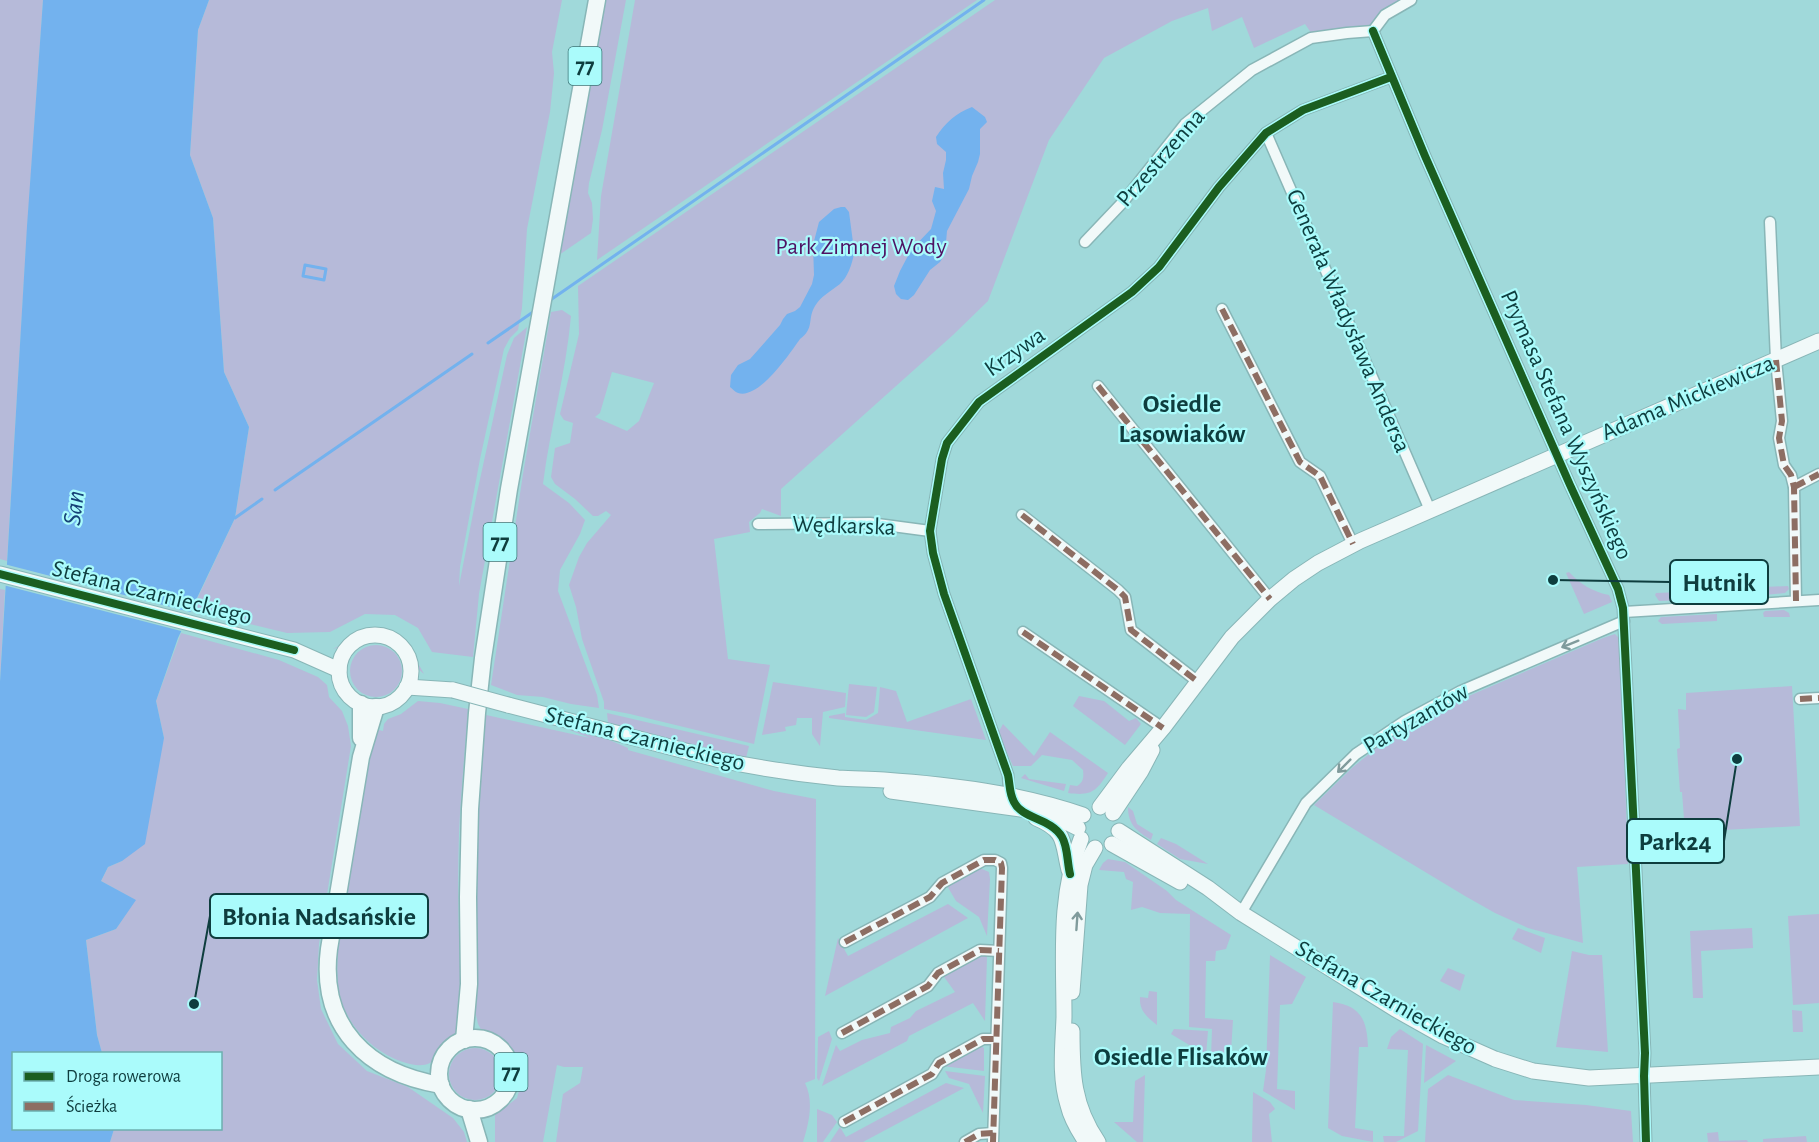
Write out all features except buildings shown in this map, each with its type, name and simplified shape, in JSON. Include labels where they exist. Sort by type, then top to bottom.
[{"type":"main road","name":"77","points":[[464,1040],[470,984],[469,838],[477,713],[498,552],[597,0]]},
{"type":"main road","points":[[369,705],[328,949],[327,977],[332,1004],[343,1028],[360,1048],[386,1066],[411,1078],[441,1085],[440,1067],[417,1071],[386,1066]]},
{"type":"main road","name":"77","points":[[470,984],[482,1039]]},
{"type":"main road","name":"77","points":[[440,1067],[450,1049],[464,1040],[482,1039],[502,1050],[511,1072],[505,1094],[499,1101],[487,1108],[461,1107],[450,1100],[441,1085]]},
{"type":"main road","name":"77","points":[[486,1142],[487,1108]]},
{"type":"main road","name":"77","points":[[469,1109],[479,1142]]},
{"type":"street","points":[[1373,31],[1385,15],[1411,0]]},
{"type":"street","name":"Prymasa Stefana Wyszyńskiego","points":[[1373,31],[1391,77],[1618,589],[1624,617],[1644,1042],[1646,1142]]},
{"type":"street","name":"Przestrzenna","points":[[1085,242],[1123,202],[1185,124],[1245,76],[1311,38],[1373,31]]},
{"type":"street","name":"Krzywa","points":[[1015,801],[1008,775],[944,594],[933,554],[930,531],[942,459],[947,443],[979,402],[1132,292],[1159,267],[1219,187],[1266,133],[1303,110],[1391,77]]},
{"type":"street","name":"Generała Władysława Andersa","points":[[1266,133],[1430,510]]},
{"type":"street","points":[[1770,222],[1776,360],[1782,421],[1779,438],[1784,465],[1791,475],[1794,487],[1796,601]]},
{"type":"street","points":[[1222,309],[1300,462],[1320,476],[1353,544]]},
{"type":"street","name":"Adama Mickiewicza","points":[[1107,810],[1141,771],[1162,728],[1232,637],[1270,599],[1318,563],[1353,544],[1819,341]]},
{"type":"street","points":[[1098,386],[1270,599]]},
{"type":"street","points":[[1794,487],[1819,474]]},
{"type":"street","points":[[1022,515],[1118,590],[1125,597],[1131,630],[1197,681]]},
{"type":"street","name":"Wędkarska","points":[[758,524],[870,523],[930,531]]},
{"type":"street","name":"Stefana Czarnieckiego","points":[[0,574],[294,650],[307,649],[341,662]]},
{"type":"street","name":"Partyzantów","points":[[1241,913],[1306,803],[1356,753],[1405,720],[1461,691],[1624,617],[1819,600]]},
{"type":"street","points":[[1023,632],[1162,728]]},
{"type":"street","points":[[372,635],[384,636],[396,641],[404,650],[410,661],[409,680],[402,695],[394,701],[386,705],[369,705],[352,699],[345,690],[340,681],[341,662],[350,645],[360,638],[372,635]]},
{"type":"street","name":"Stefana Czarnieckiego","points":[[409,680],[720,760],[839,778],[890,790],[1015,801],[1081,827]]},
{"type":"street","points":[[1800,699],[1819,698]]},
{"type":"street","points":[[1015,801],[1058,831],[1066,847],[1070,874]]},
{"type":"street","points":[[1081,827],[1090,847],[1101,848],[1116,837],[1119,825],[1107,810],[1094,808],[1081,827],[1066,899],[1062,962],[1064,1020],[1061,1060],[1068,1105],[1086,1142]]},
{"type":"street","name":"Stefana Czarnieckiego","points":[[1116,837],[1208,888],[1241,913],[1395,1009],[1443,1036],[1495,1059],[1533,1071],[1589,1078],[1819,1067]]},
{"type":"street","points":[[1095,848],[1085,865],[1079,893],[1072,993],[1072,1060],[1079,1106],[1098,1142]]},
{"type":"street","points":[[845,942],[930,897],[942,884],[984,860],[1000,863],[1002,868],[993,1138],[979,1134],[965,1142]]},
{"type":"street","points":[[842,1033],[928,986],[938,973],[969,956],[980,951],[999,951]]},
{"type":"street","points":[[844,1122],[932,1074],[939,1063],[983,1039],[996,1039]]},
{"type":"green space","points":[[0,0],[43,0],[7,561],[0,559]]},
{"type":"green space","points":[[209,0],[562,0],[552,52],[554,73],[550,112],[527,229],[522,308],[518,330],[504,349],[460,567],[459,586],[507,355],[514,338],[527,327],[479,594],[473,657],[432,652],[418,628],[395,615],[365,614],[330,632],[287,633],[192,610],[235,518],[249,427],[224,372],[213,218],[190,155],[198,30]]},
{"type":"green space","points":[[605,0],[626,0],[602,130],[589,183],[588,193],[592,203],[593,219],[591,233],[559,255]]},
{"type":"green space","points":[[635,0],[977,0],[597,260],[601,196]]},
{"type":"green space","name":"Park Zimnej Wody","points":[[995,0],[1414,0],[1385,14],[1373,31],[1314,37],[1305,24],[1254,48],[1242,17],[1212,31],[1208,8],[1172,21],[1104,58],[1049,140],[988,301],[781,489],[781,516],[762,509],[749,522],[750,532],[714,539],[728,659],[770,665],[754,744],[604,709],[604,702],[582,639],[569,585],[579,557],[587,543],[611,515],[606,511],[593,516],[555,484],[551,477],[555,448],[570,443],[573,423],[564,420],[560,414],[579,334],[578,286]],"holes":[[[612,372],[654,383],[639,421],[627,431],[595,417],[600,413]]]},
{"type":"green space","points":[[562,310],[571,316],[566,358],[543,484],[569,503],[585,520],[560,570],[558,591],[597,695],[599,708],[543,697],[517,695],[491,685],[523,474],[551,312]]},
{"type":"green space","points":[[1569,572],[1587,587],[1609,595],[1612,602],[1584,614],[1566,573]]},
{"type":"green space","points":[[1788,586],[1789,589],[1785,593],[1765,595],[1762,593],[1764,587]]},
{"type":"green space","points":[[0,589],[5,590],[0,682]]},
{"type":"green space","points":[[1681,592],[1680,600],[1659,601],[1655,595],[1656,593]]},
{"type":"green space","points":[[1784,610],[1789,613],[1790,617],[1764,617],[1763,613],[1765,611]]},
{"type":"green space","points":[[1717,614],[1717,621],[1662,624],[1658,621],[1661,617]]},
{"type":"green space","points":[[367,630],[389,631],[396,636],[372,631],[361,634],[333,649]]},
{"type":"green space","points":[[181,633],[279,660],[318,677],[327,685],[329,697],[342,711],[348,726],[351,746],[319,944],[317,980],[321,1009],[338,1044],[367,1071],[408,1087],[453,1118],[464,1132],[467,1142],[110,1142],[114,1130],[222,1130],[222,1052],[102,1052],[97,1035],[86,940],[116,929],[135,900],[101,881],[108,867],[122,861],[164,738],[156,701]]},
{"type":"green space","points":[[1615,634],[1620,639],[1628,864],[1577,867],[1583,943],[1528,928],[1495,913],[1314,805],[1353,767],[1395,733],[1464,698]]},
{"type":"green space","points":[[400,638],[407,643],[424,674],[417,666],[410,650]]},
{"type":"green space","points":[[376,645],[386,647],[394,653],[400,661],[402,671],[400,681],[394,689],[386,695],[376,697],[366,695],[358,689],[352,681],[350,671],[352,661],[358,653],[366,647]]},
{"type":"green space","points":[[773,682],[846,693],[845,707],[823,712],[820,746],[812,734],[812,718],[797,718],[796,725],[785,727],[786,731],[762,735]]},
{"type":"green space","points":[[849,684],[877,687],[874,712],[866,717],[846,715]]},
{"type":"green space","points":[[1792,686],[1800,826],[1685,832],[1677,749],[1680,748],[1678,709],[1686,710],[1686,693]]},
{"type":"green space","points":[[880,687],[896,691],[907,722],[971,699],[986,740],[829,718],[829,716],[845,713],[845,717],[866,720],[878,713]]},
{"type":"green space","points":[[1079,696],[1104,701],[1129,721],[1136,718],[1141,724],[1125,745],[1073,706]]},
{"type":"green space","points":[[418,701],[468,709],[458,857],[463,1025],[435,1060],[427,1064],[413,1065],[393,1058],[374,1047],[352,1023],[342,1003],[337,966],[340,929],[375,729],[383,731],[388,719],[401,714]]},
{"type":"green space","points":[[477,713],[590,738],[511,713],[593,733],[628,750],[774,791],[816,799],[815,1079],[805,1083],[810,1105],[809,1120],[803,1142],[556,1142],[563,1094],[580,1083],[583,1067],[557,1065],[543,1142],[495,1142],[495,1115],[517,1098],[524,1074],[516,1059],[507,1058],[499,1047],[487,1040],[478,1024],[469,984]]},
{"type":"green space","points":[[607,713],[749,746],[746,758],[612,725],[608,723]]},
{"type":"green space","points":[[1003,724],[1034,756],[1050,732],[1108,773],[1100,785],[1088,793],[1068,793],[1070,785],[1077,786],[1082,781],[1083,770],[1072,760],[1042,755],[1031,766],[1013,766],[998,733]]},
{"type":"green space","points":[[1025,774],[1029,779],[1066,784],[1064,791],[1021,778]]},
{"type":"green space","points":[[1128,807],[1133,811],[1137,824],[1153,834],[1151,840],[1134,827]]},
{"type":"green space","points":[[1161,838],[1176,844],[1208,864],[1180,859],[1157,844]]},
{"type":"green space","points":[[1108,859],[1125,862],[1167,891],[1176,900],[1231,935],[1226,949],[1216,951],[1215,961],[1206,961],[1205,1018],[1233,1020],[1230,1068],[1211,1057],[1212,1029],[1189,1027],[1190,914],[1160,913],[1142,907],[1131,910],[1133,882],[1126,879],[1124,872],[1099,870]]},
{"type":"green space","points":[[982,869],[989,872],[990,879],[987,936],[979,917],[956,901],[946,884],[974,870]]},
{"type":"green space","points":[[948,904],[968,918],[825,996],[838,938],[848,956]]},
{"type":"green space","points":[[1819,914],[1819,1003],[1793,1005],[1788,916]]},
{"type":"green space","points":[[1518,928],[1545,938],[1541,953],[1512,939]]},
{"type":"green space","points":[[1752,928],[1753,948],[1701,951],[1703,998],[1693,998],[1690,931]]},
{"type":"green space","points":[[1572,951],[1602,955],[1608,1052],[1556,1047]]},
{"type":"green space","points":[[981,953],[987,957],[985,1021],[973,1003],[909,1036],[907,1041],[822,1086],[836,1045],[840,1051],[862,1040],[890,1033],[891,1027],[910,1018],[916,1011],[955,992],[942,974]]},
{"type":"green space","points":[[1270,955],[1306,977],[1292,1004],[1280,1005],[1277,1089],[1295,1091],[1295,1110],[1263,1091],[1266,1070]]},
{"type":"green space","points":[[1448,968],[1465,975],[1460,991],[1440,981]]},
{"type":"green space","points":[[1149,991],[1157,992],[1157,1025],[1147,1016],[1141,1006],[1140,997],[1148,998]]},
{"type":"green space","points":[[1333,1002],[1356,1011],[1361,1016],[1366,1029],[1368,1047],[1359,1047],[1355,1128],[1373,1131],[1373,1142],[1342,1136],[1328,1128]]},
{"type":"green space","points":[[1792,1010],[1802,1011],[1803,1032],[1793,1032]]},
{"type":"green space","points":[[1174,1029],[1208,1031],[1206,1055],[1171,1034]]},
{"type":"green space","points":[[1400,1029],[1423,1044],[1418,1131],[1396,1142],[1384,1142],[1383,1136],[1404,1136],[1408,1050],[1387,1049],[1391,1037]]},
{"type":"green space","points":[[829,1031],[832,1039],[819,1081],[817,1078],[818,1037]]},
{"type":"green space","points":[[1426,1045],[1456,1061],[1424,1083]]},
{"type":"green space","points":[[980,1046],[984,1048],[984,1071],[942,1066]]},
{"type":"green space","points":[[475,1048],[485,1050],[493,1056],[499,1064],[501,1074],[499,1084],[493,1092],[485,1098],[475,1100],[465,1098],[457,1092],[451,1084],[449,1074],[451,1064],[457,1056],[465,1050]]},
{"type":"green space","points":[[945,1071],[985,1076],[983,1113],[969,1084],[949,1078]]},
{"type":"green space","points":[[1145,1075],[1143,1142],[1137,1142],[1114,1122],[1133,1122],[1135,1081]]},
{"type":"green space","points":[[1448,1075],[1514,1100],[1631,1111],[1633,1142],[1425,1142],[1428,1089]]},
{"type":"green space","points":[[946,1083],[964,1088],[863,1142],[830,1142],[840,1127],[846,1137]]},
{"type":"green space","points":[[1253,1092],[1270,1102],[1275,1109],[1269,1114],[1272,1142],[1252,1142]]},
{"type":"green space","points":[[817,1109],[832,1115],[837,1122],[823,1142],[817,1142]]},
{"type":"green space","points":[[1718,1132],[1719,1141],[1747,1140],[1748,1142],[1708,1142],[1707,1133]]},
{"type":"green space","points":[[1806,1136],[1807,1142],[1763,1142],[1763,1139]]},
{"type":"water","name":"San","points":[[43,0],[209,0],[198,30],[190,155],[213,218],[224,372],[249,427],[235,518],[178,638],[156,701],[164,738],[145,844],[122,861],[108,867],[101,881],[136,900],[116,929],[86,940],[97,1035],[102,1052],[12,1052],[12,1130],[114,1130],[110,1142],[0,1142],[0,682]]},
{"type":"water","points":[[972,107],[985,117],[987,122],[980,129],[980,154],[969,189],[947,231],[945,254],[940,262],[930,270],[914,295],[908,300],[901,299],[896,294],[894,286],[911,250],[931,229],[936,211],[932,201],[935,187],[944,189],[943,173],[946,152],[937,144],[936,137],[951,119]]},
{"type":"water","points":[[845,207],[849,212],[854,250],[846,277],[817,302],[808,331],[773,374],[755,389],[746,393],[737,393],[730,387],[731,375],[738,365],[750,359],[787,314],[800,307],[812,284],[813,245],[819,222],[834,209]]},
{"type":"pier","points":[[4,564],[194,613],[185,632],[3,585]]},
{"type":"waterway","points":[[549,301],[984,0]]},
{"type":"waterway","points":[[305,265],[326,269],[324,280],[303,276],[305,265]]},
{"type":"waterway","points":[[488,343],[533,312]]},
{"type":"waterway","points":[[275,490],[472,354]]},
{"type":"waterway","points":[[235,518],[262,499]]},
{"type":"marked path","points":[[1222,309],[1300,462],[1320,476],[1353,544]]},
{"type":"marked path","points":[[1776,360],[1782,421],[1779,438],[1784,465],[1791,475],[1794,487],[1796,601]]},
{"type":"marked path","points":[[1098,386],[1270,599]]},
{"type":"marked path","points":[[1794,487],[1819,474]]},
{"type":"marked path","points":[[1022,515],[1118,590],[1125,597],[1131,630],[1197,681]]},
{"type":"marked path","points":[[1023,632],[1163,728]]},
{"type":"marked path","points":[[1800,699],[1819,698]]},
{"type":"marked path","points":[[845,942],[930,897],[942,883],[984,860],[995,860],[1001,863],[993,1142]]},
{"type":"marked path","points":[[842,1033],[928,986],[938,973],[980,950],[999,951]]},
{"type":"marked path","points":[[844,1122],[932,1074],[939,1063],[983,1039],[996,1039]]},
{"type":"marked path","points":[[965,1142],[979,1134],[993,1133]]},
{"type":"cycle path","points":[[1373,31],[1425,156],[1618,589],[1623,608],[1645,1053],[1646,1142]]},
{"type":"cycle path","points":[[1070,874],[1062,837],[1051,826],[1023,812],[1012,799],[1008,775],[944,594],[933,553],[930,531],[942,459],[947,443],[979,402],[1132,292],[1159,267],[1219,187],[1266,133],[1303,110],[1391,77]]},
{"type":"cycle path","points":[[0,574],[294,650]]},
{"type":"place","name":"Hutnik","points":[[1553,580]]},
{"type":"place","name":"Park24","points":[[1737,759]]},
{"type":"place","name":"Błonia Nadsańskie","points":[[194,1004]]},
{"type":"district","name":"Osiedle Lasowiaków","points":[[1182,418]]},
{"type":"district","name":"Osiedle Flisaków","points":[[1181,1057]]}]
